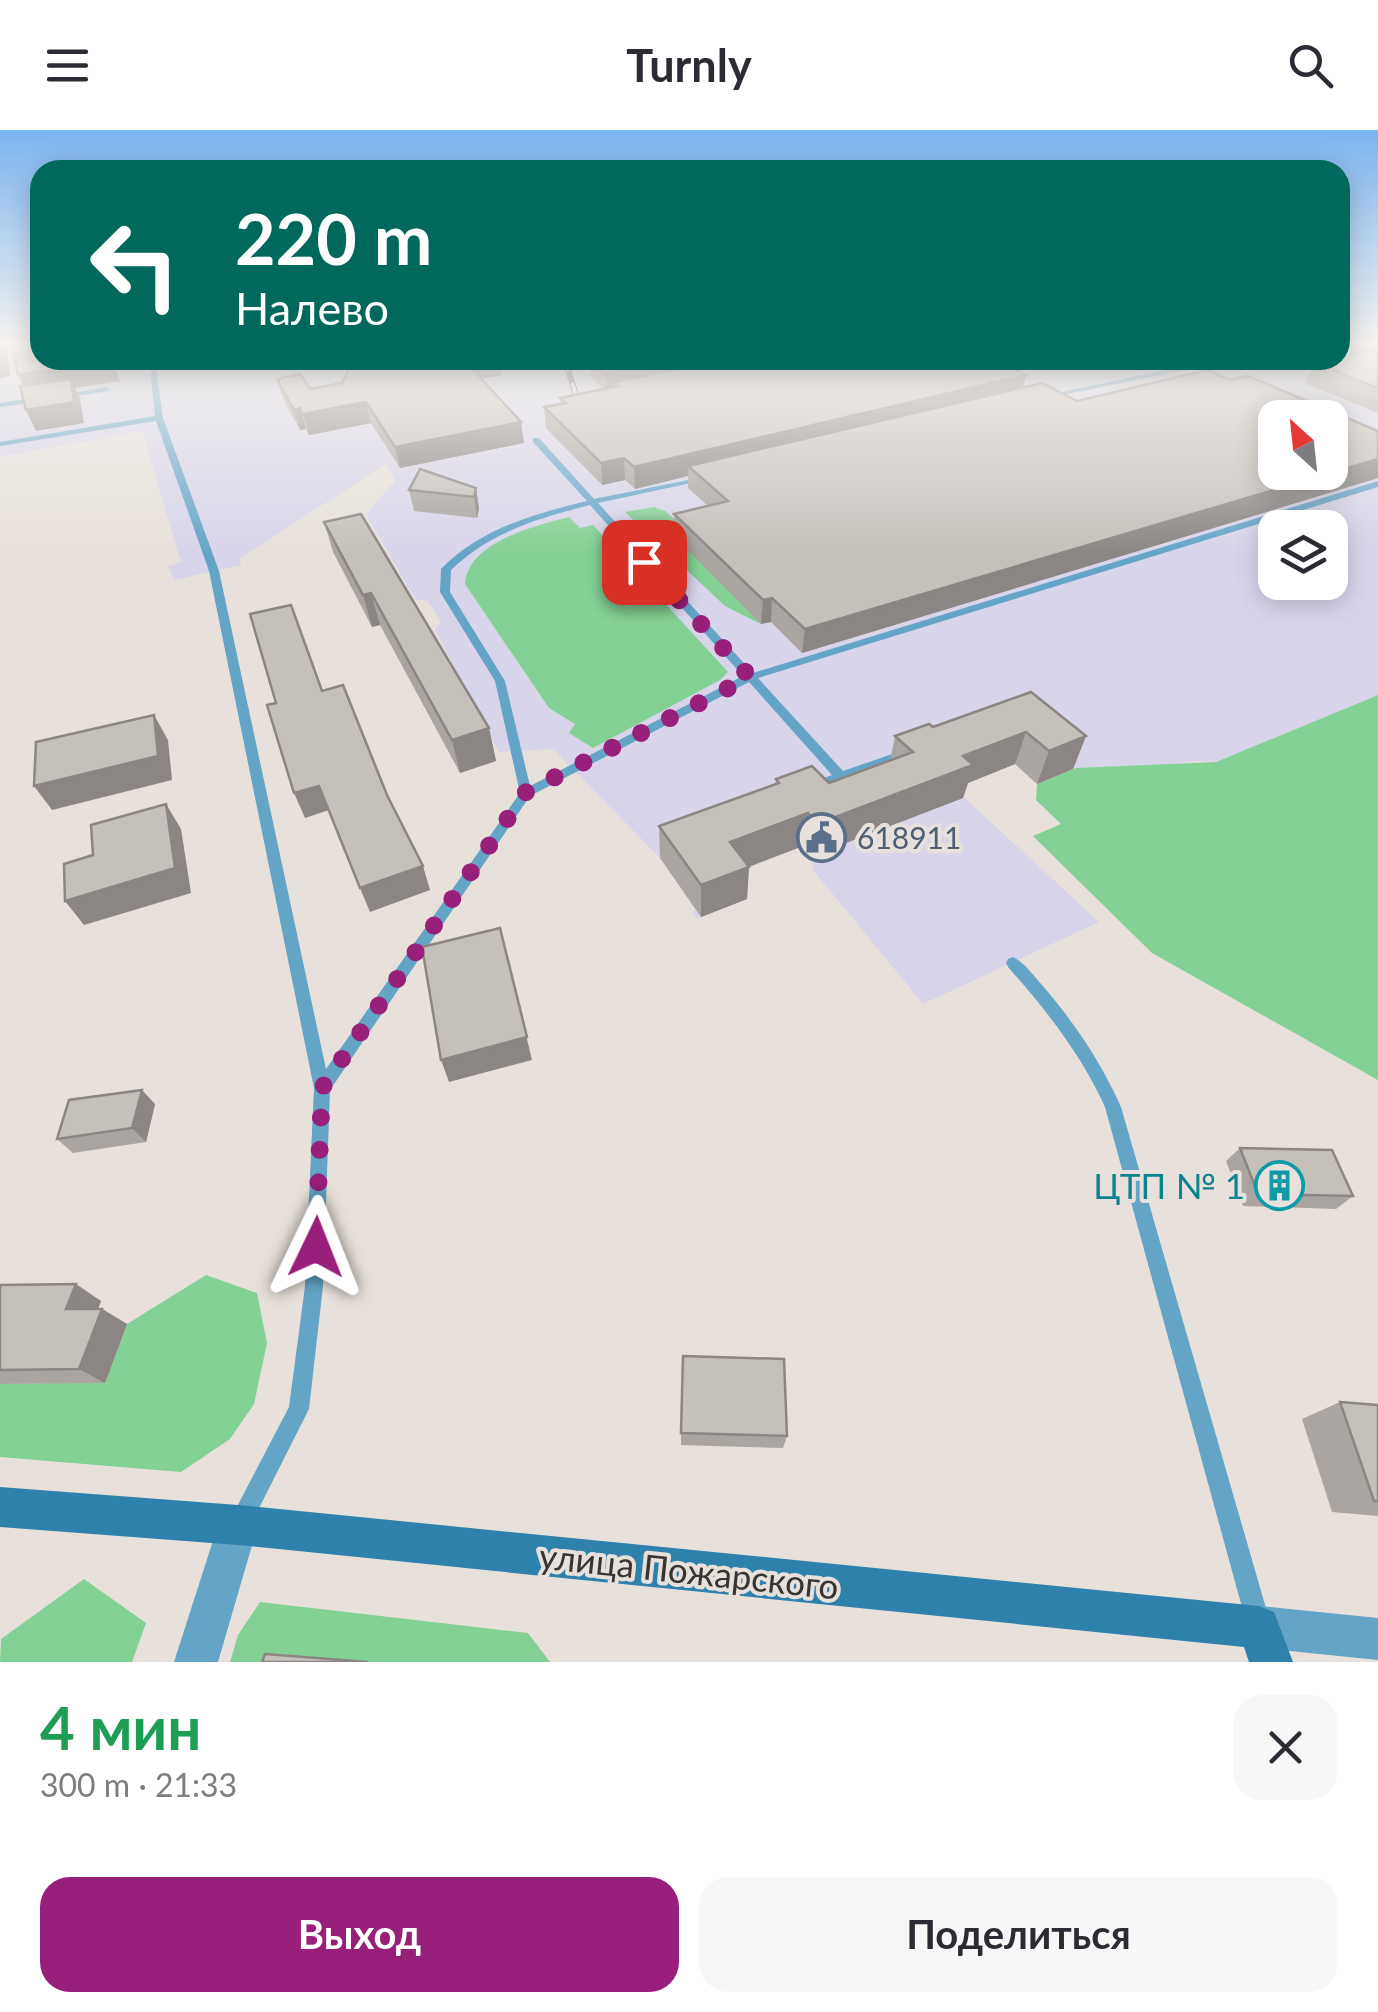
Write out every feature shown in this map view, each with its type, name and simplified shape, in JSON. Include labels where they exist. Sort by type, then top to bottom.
[{"type":"street","name":"улица Пожарского","points":[[0,1507],[238,1525],[1265,1645],[1378,1639]]},
{"type":"street","points":[[196,1662],[238,1525]]},
{"type":"lane","points":[[158,411],[214,571],[322,1088],[314,1286],[299,1409],[238,1525]]},
{"type":"lane","points":[[0,444],[159,418]]},
{"type":"lane","points":[[536,440],[840,776]]},
{"type":"lane","points":[[526,792],[500,681],[446,592],[443,577],[452,560],[483,538],[514,525],[724,473]]},
{"type":"lane","points":[[322,1088],[526,792],[750,677],[1378,484]]},
{"type":"lane","points":[[806,788],[916,750]]},
{"type":"lane","points":[[1013,963],[1079,1042],[1113,1107],[1265,1645]]},
{"type":"shaded area","points":[[0,411],[1258,411],[1258,490],[1348,490],[1348,411],[1378,411],[1378,695],[1216,762],[1196,761],[1037,784],[1014,764],[954,788],[1099,922],[923,1004],[813,870],[812,856],[804,846],[730,874],[747,899],[697,919],[692,912],[695,909],[660,858],[553,749],[499,752],[435,630],[441,622],[428,601],[415,599],[366,514],[395,481],[386,464],[240,558],[241,565],[174,580],[168,566],[181,562],[142,431],[0,457]]},
{"type":"green space","points":[[654,507],[675,520],[761,624],[725,606],[625,512]]},
{"type":"green space","points":[[569,517],[580,528],[593,525],[728,672],[720,680],[593,748],[569,733],[575,724],[549,708],[465,584],[469,569],[490,547],[522,531]]},
{"type":"green space","points":[[1378,695],[1378,1080],[1152,953],[1033,836],[1061,824],[1036,800],[1037,784],[1076,768],[1216,762]]},
{"type":"green space","points":[[206,1275],[257,1293],[267,1343],[254,1404],[230,1439],[181,1472],[0,1457],[0,1384],[105,1382],[127,1324]]},
{"type":"green space","points":[[84,1579],[146,1623],[132,1662],[0,1662],[1,1639]]},
{"type":"green space","points":[[260,1602],[528,1633],[550,1662],[230,1662],[238,1635]]},
{"type":"building","points":[[372,411],[511,411],[521,422],[395,447]]},
{"type":"building","points":[[549,411],[871,411],[634,467],[624,458],[601,463]]},
{"type":"building","points":[[920,411],[1258,411],[1258,490],[1274,490],[805,629],[772,598],[763,600],[674,514],[728,501],[688,466]]},
{"type":"building","points":[[1348,418],[1378,431],[1378,459],[1348,468]]},
{"type":"building","points":[[420,469],[476,488],[474,497],[409,490]]},
{"type":"building","points":[[361,514],[489,728],[452,740],[371,593],[363,595],[324,522]]},
{"type":"building","points":[[291,605],[322,691],[343,685],[387,795],[423,866],[360,888],[319,786],[294,793],[267,705],[276,703],[250,614]]},
{"type":"building","points":[[1031,692],[1086,736],[1049,751],[1026,732],[963,756],[973,765],[817,824],[808,813],[730,842],[749,867],[701,885],[659,826],[779,783],[776,779],[812,766],[829,783],[913,752],[895,736],[929,724],[933,727]]},
{"type":"building","points":[[154,715],[158,756],[34,786],[36,742]]},
{"type":"building","points":[[166,804],[175,868],[65,901],[64,864],[93,855],[91,825]]},
{"type":"building","points":[[500,928],[527,1037],[441,1060],[422,947]]},
{"type":"building","points":[[142,1090],[132,1128],[57,1139],[69,1100]]},
{"type":"building","points":[[1240,1148],[1332,1150],[1353,1196],[1258,1194]]},
{"type":"building","points":[[76,1284],[66,1309],[102,1309],[79,1369],[0,1370],[0,1285]]},
{"type":"building","points":[[683,1356],[784,1359],[787,1436],[681,1433]]},
{"type":"building","points":[[1340,1402],[1378,1405],[1378,1501],[1374,1501]]},
{"type":"building","points":[[265,1654],[368,1662],[262,1662]]},
{"type":"place","name":"618911","points":[[822,837]]},
{"type":"place","name":"ЦТП № 1","points":[[1280,1185]]},
{"type":"route","points":[[316,1247],[322,1088],[526,792],[750,677],[644,562]]}]
